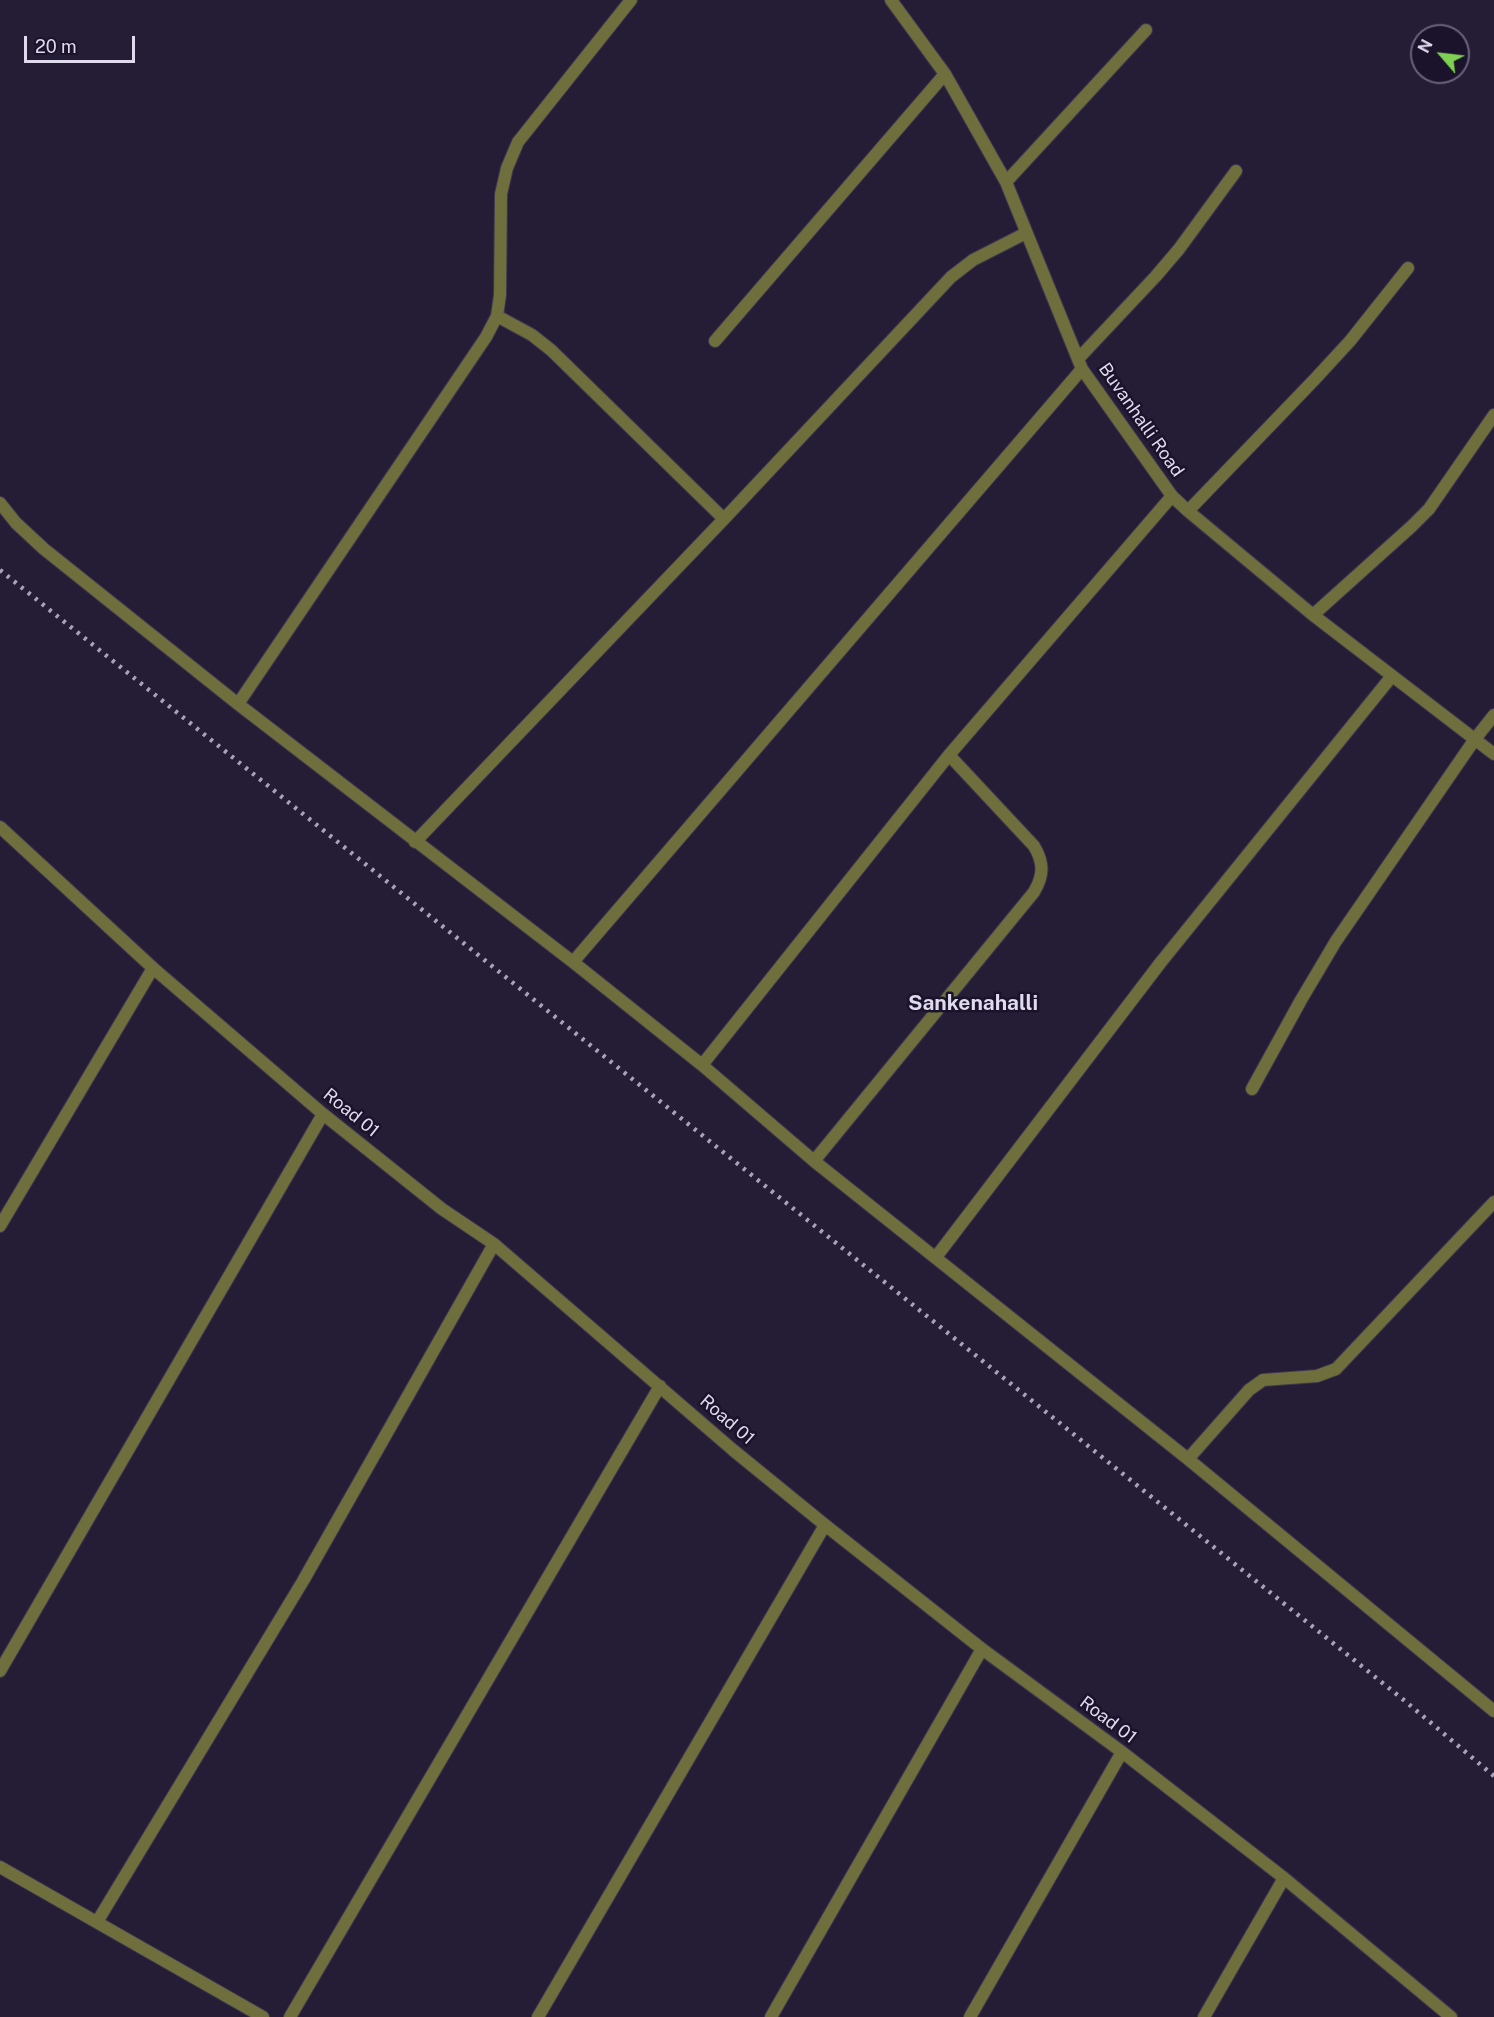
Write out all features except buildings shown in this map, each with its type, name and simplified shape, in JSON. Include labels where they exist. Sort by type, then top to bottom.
[{"type":"street","points":[[238,704],[486,337],[497,316],[500,295],[501,194],[507,168],[518,142],[631,0]]},
{"type":"street","name":"Buvanhalli Road","points":[[891,0],[945,74],[1006,182],[1080,364],[1172,496],[1313,615],[1494,754]]},
{"type":"street","points":[[1006,182],[1146,30]]},
{"type":"street","points":[[715,341],[945,74]]},
{"type":"street","points":[[573,962],[1179,249],[1236,171]]},
{"type":"street","points":[[415,842],[724,519],[951,277],[973,260],[1026,233]]},
{"type":"street","points":[[1188,511],[1350,341],[1408,268]]},
{"type":"street","points":[[497,316],[531,335],[551,350],[724,519]]},
{"type":"street","points":[[1313,615],[1423,514],[1494,415]]},
{"type":"street","points":[[702,1065],[950,755],[1172,496]]},
{"type":"street","points":[[0,503],[16,523],[44,549],[238,704],[573,962],[702,1065],[814,1161],[1188,1459],[1494,1711]]},
{"type":"street","points":[[936,1257],[1161,962],[1392,676]]},
{"type":"street","points":[[1252,1089],[1336,941],[1475,739],[1494,715]]},
{"type":"street","points":[[814,1161],[1027,902],[1041,881],[1040,857],[1034,846],[950,755]]},
{"type":"street","name":"Road 01","points":[[0,827],[153,968],[323,1114],[442,1209],[494,1244],[733,1450],[825,1525],[982,1649],[1122,1752],[1284,1878],[1448,2016]]},
{"type":"street","points":[[0,1226],[153,968]]},
{"type":"street","points":[[0,1671],[323,1114]]},
{"type":"street","points":[[1188,1459],[1249,1390],[1263,1380],[1317,1376],[1336,1369],[1494,1202]]},
{"type":"street","points":[[97,1922],[303,1581],[494,1244]]},
{"type":"street","points":[[290,2017],[660,1386]]},
{"type":"street","points":[[538,2017],[825,1525]]},
{"type":"street","points":[[771,2017],[982,1649]]},
{"type":"street","points":[[970,2017],[1122,1752]]},
{"type":"street","points":[[0,1866],[263,2017]]},
{"type":"street","points":[[1204,2017],[1284,1878]]},
{"type":"railway","points":[[0,570],[1405,1701],[1494,1776]]},
{"type":"district","name":"Sankenahalli","points":[[973,1004]]}]
